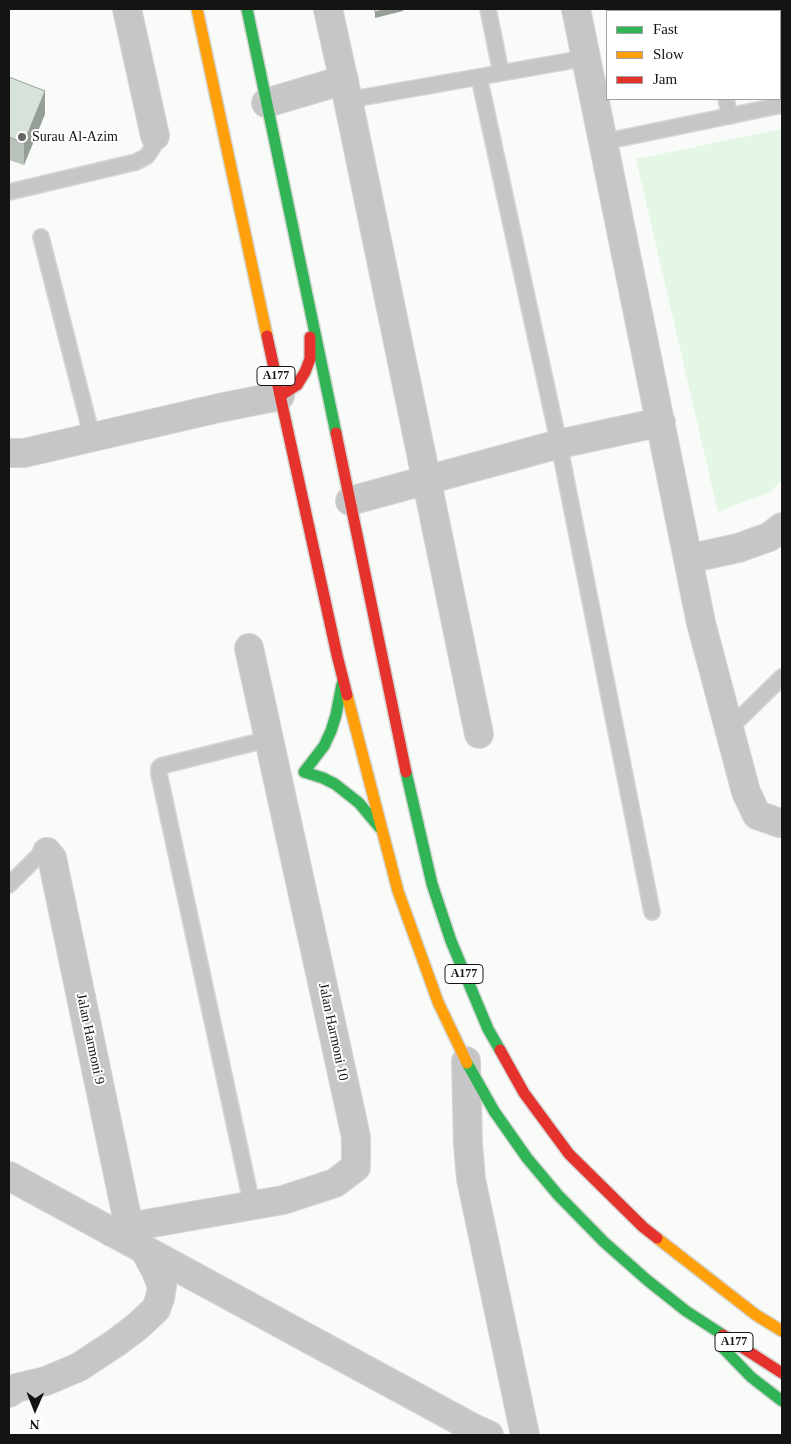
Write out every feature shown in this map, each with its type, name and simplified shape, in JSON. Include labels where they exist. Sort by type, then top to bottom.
[{"type":"highway","name":"A177","points":[[197,9],[280,396],[343,675],[398,891],[435,993],[466,1061],[494,1110],[528,1158],[558,1195],[604,1242],[646,1280],[686,1312],[782,1373]]},
{"type":"highway","name":"A177","points":[[247,9],[411,798],[432,884],[451,941],[488,1029],[524,1093],[569,1154],[643,1227],[756,1315],[782,1331]]},
{"type":"highway","points":[[280,396],[297,385],[310,359],[311,344],[308,300]]},
{"type":"highway","points":[[343,675],[340,697],[331,731],[324,746],[304,772],[335,784],[359,803],[383,832]]},
{"type":"highway","points":[[686,1312],[751,1377],[782,1401]]},
{"type":"street","points":[[127,9],[155,136]]},
{"type":"street","points":[[328,9],[480,734]]},
{"type":"street","points":[[576,9],[701,623],[746,792],[757,815],[782,823]]},
{"type":"street","points":[[266,103],[346,90]]},
{"type":"street","points":[[9,452],[24,453],[280,396]]},
{"type":"street","points":[[350,501],[559,444],[661,422]]},
{"type":"street","points":[[688,559],[738,548],[769,537],[782,527]]},
{"type":"street","name":"Jalan Harmoni 10","points":[[120,1229],[283,1200],[334,1183],[356,1167],[356,1136],[249,648]]},
{"type":"street","points":[[277,776],[304,772]]},
{"type":"street","name":"Jalan Harmoni 9","points":[[47,852],[52,858],[120,1229]]},
{"type":"street","points":[[466,1061],[471,1180],[525,1435]]},
{"type":"street","points":[[9,1176],[120,1229],[144,1249],[489,1435]]},
{"type":"street","points":[[9,1393],[16,1388],[46,1381],[79,1367],[124,1337],[156,1309],[162,1286],[144,1249]]},
{"type":"lane","points":[[488,9],[501,73]]},
{"type":"lane","points":[[346,90],[479,77],[586,58]]},
{"type":"lane","points":[[479,77],[559,444],[652,912]]},
{"type":"lane","points":[[726,100],[730,116]]},
{"type":"lane","points":[[604,142],[782,105]]},
{"type":"lane","points":[[9,192],[136,162],[147,156],[153,147],[155,136]]},
{"type":"lane","points":[[41,237],[92,437]]},
{"type":"lane","points":[[730,728],[782,677]]},
{"type":"lane","points":[[252,1205],[159,768],[269,740]]},
{"type":"lane","points":[[9,885],[42,852],[47,852]]},
{"type":"green space","points":[[782,129],[782,480],[770,492],[718,512],[636,159]]},
{"type":"building","points":[[374,9],[387,9],[375,12]]},
{"type":"building","points":[[9,77],[45,91],[24,143],[9,137]]},
{"type":"traffic: fast","points":[[247,9],[336,433]]},
{"type":"traffic: fast","points":[[342,684],[331,731],[324,746],[304,772],[335,784],[359,803],[380,828]]},
{"type":"traffic: fast","points":[[406,772],[432,884],[451,941],[488,1029],[500,1050]]},
{"type":"traffic: fast","points":[[467,1063],[494,1111],[527,1158],[558,1195],[604,1242],[647,1280],[686,1311],[723,1335]]},
{"type":"traffic: fast","points":[[722,1347],[751,1377],[782,1401]]},
{"type":"traffic: slow","points":[[197,9],[267,336]]},
{"type":"traffic: slow","points":[[347,695],[398,891],[438,1002],[467,1063]]},
{"type":"traffic: slow","points":[[657,1238],[756,1315],[782,1331]]},
{"type":"traffic: jam","points":[[267,336],[347,695]]},
{"type":"traffic: jam","points":[[280,396],[297,385],[305,372],[310,359],[310,337]]},
{"type":"traffic: jam","points":[[336,433],[406,772]]},
{"type":"traffic: jam","points":[[500,1050],[524,1093],[569,1154],[643,1227],[657,1238]]},
{"type":"traffic: jam","points":[[723,1335],[782,1373]]},
{"type":"place","name":"Surau Al-Azim","points":[[22,137]]}]
